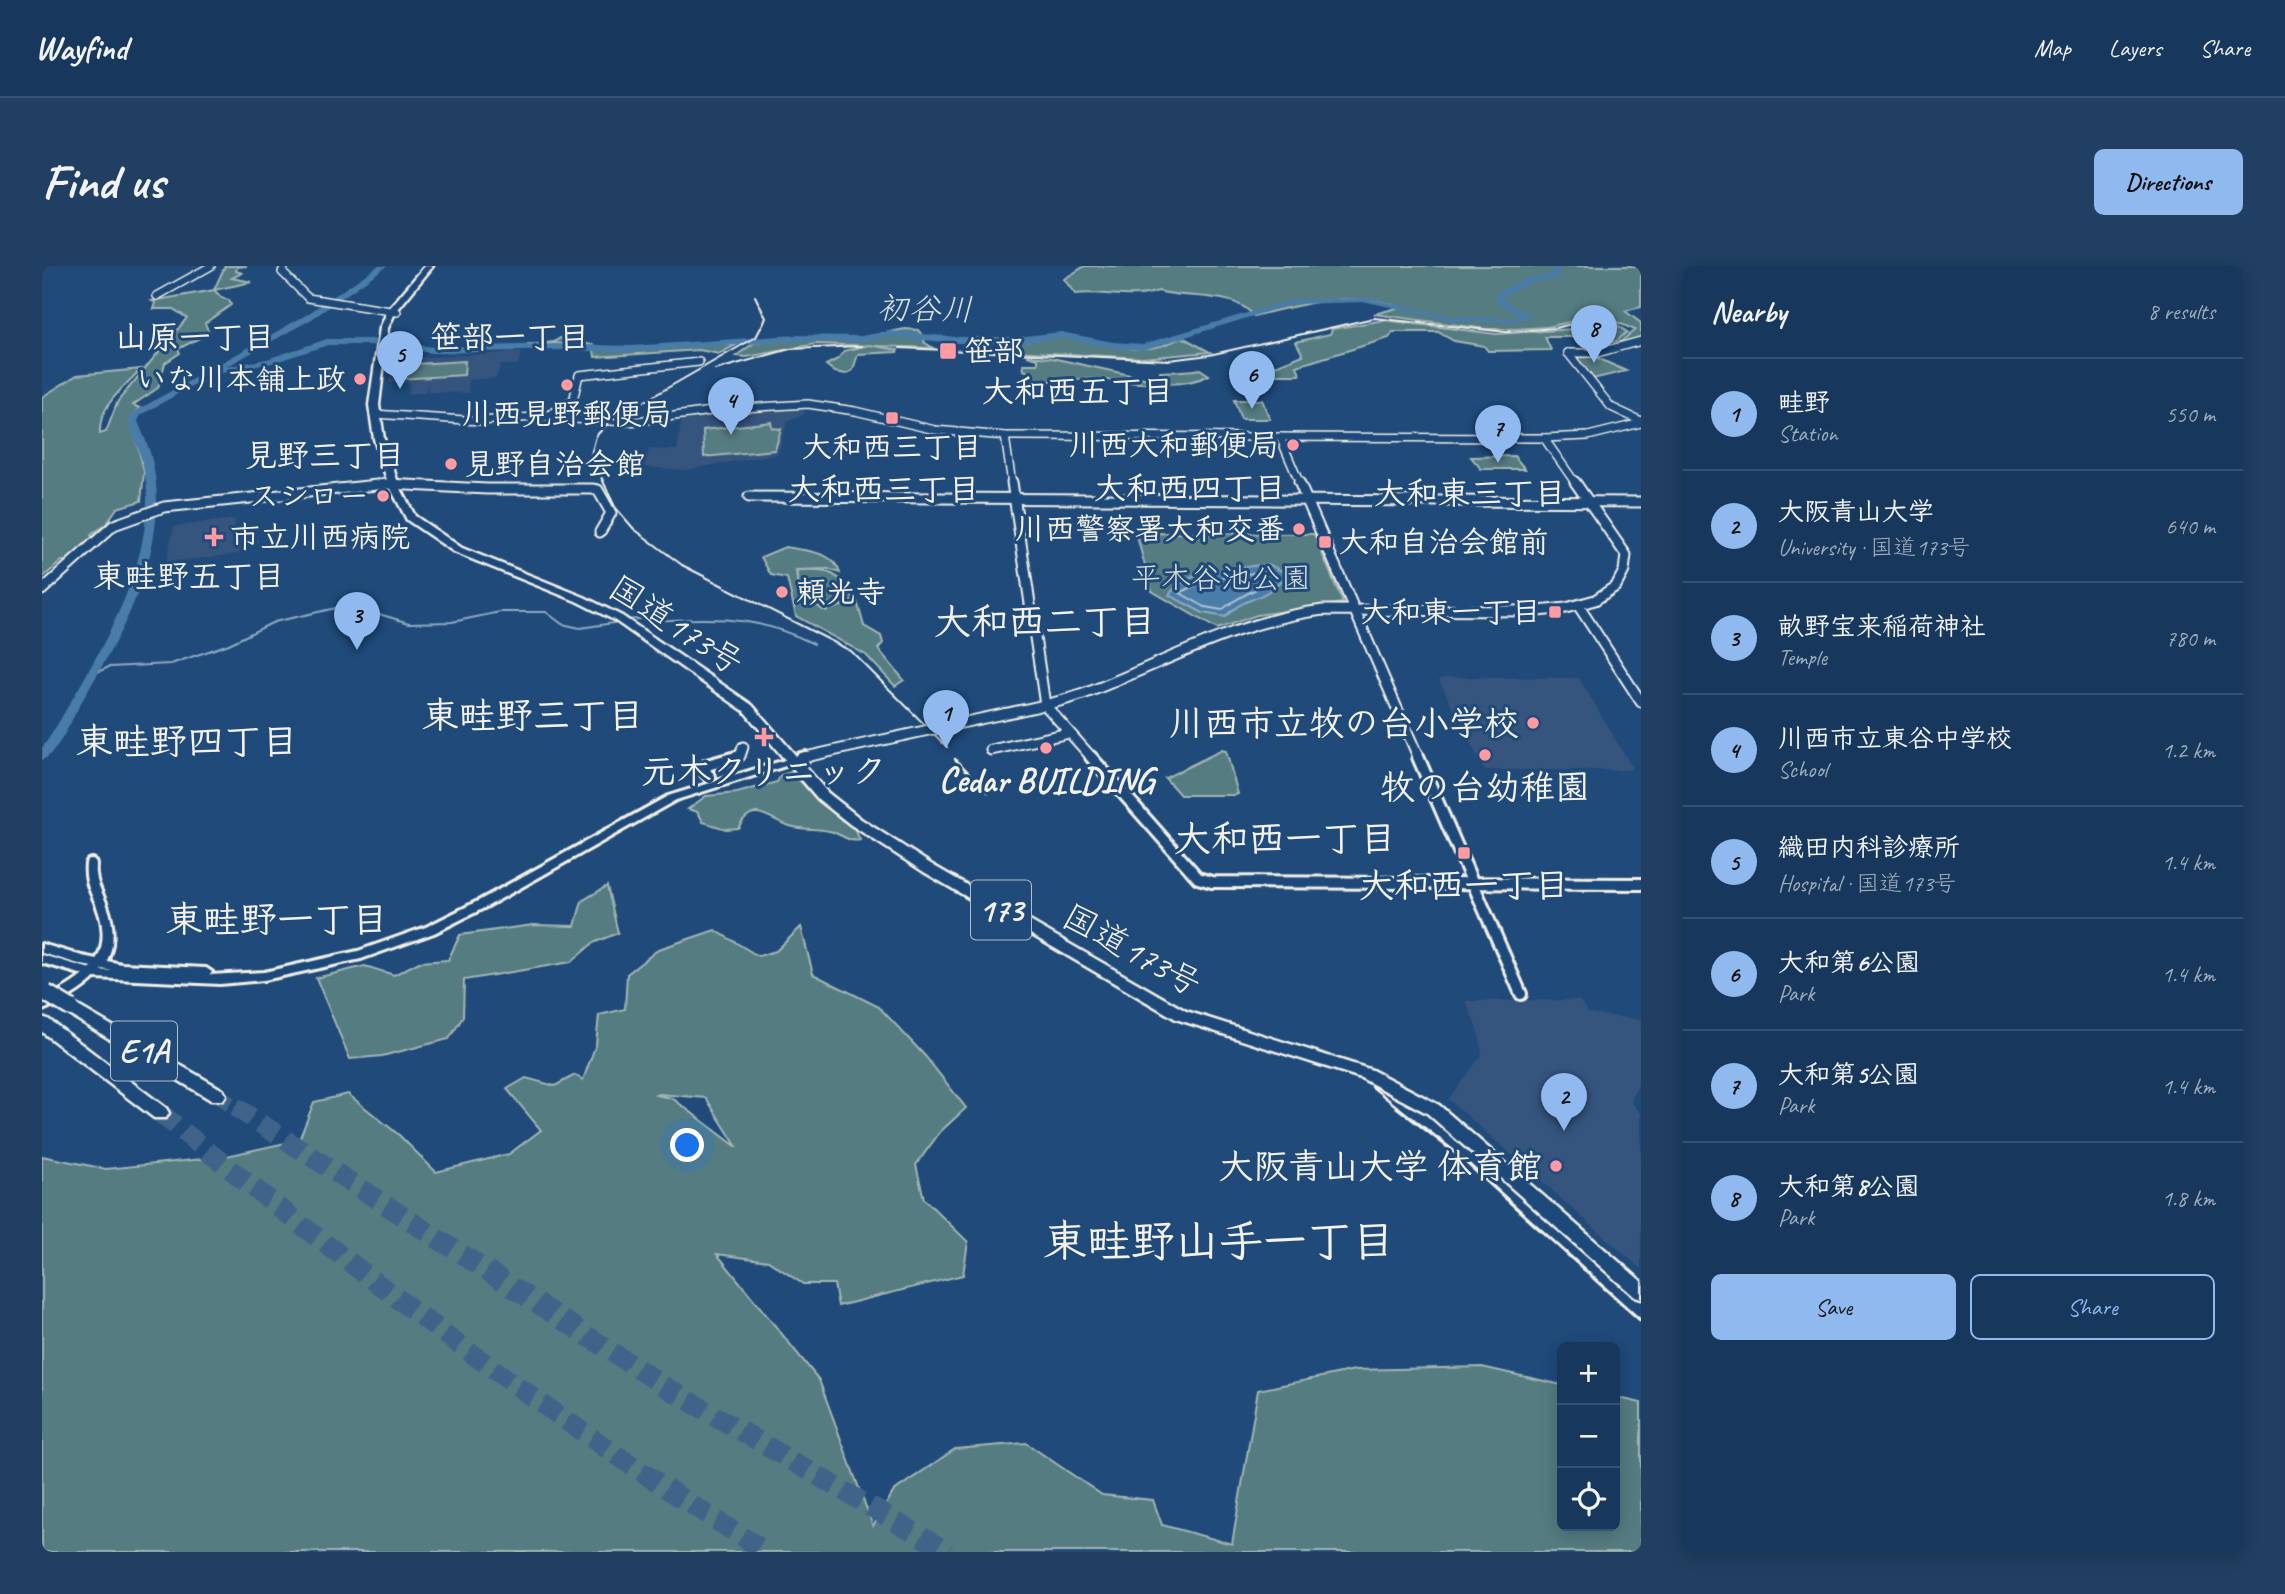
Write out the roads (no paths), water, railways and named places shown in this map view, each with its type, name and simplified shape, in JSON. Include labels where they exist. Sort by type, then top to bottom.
[{"type":"highway","name":"国道173号","points":[[429,266],[394,312],[384,344],[379,414],[397,483],[411,517],[458,550],[580,599],[618,618],[748,708],[795,759],[847,807],[898,842],[1196,1014],[1349,1061],[1381,1073],[1428,1097],[1506,1160],[1641,1282]]},
{"type":"highway","name":"国道173号","points":[[394,312],[436,266]]},
{"type":"highway","name":"国道173号","points":[[795,759],[823,796],[891,846],[1181,1015],[1224,1032],[1357,1070],[1394,1086],[1433,1109],[1641,1292]]},
{"type":"highway","name":"E1A","points":[[43,996],[71,1008],[217,1095]]},
{"type":"highway","name":"E1A","points":[[42,1023],[160,1113]]},
{"type":"main road","points":[[42,959],[97,969],[220,980],[264,976],[361,955],[430,930],[654,803],[710,778],[795,759]]},
{"type":"main road","points":[[654,803],[795,759]]},
{"type":"main road","points":[[42,948],[97,969]]},
{"type":"street","points":[[157,296],[211,266]]},
{"type":"street","points":[[285,266],[282,272],[306,296],[319,300],[355,303],[374,311],[394,312]]},
{"type":"street","points":[[1641,341],[1597,353],[1568,353],[1611,407],[1641,422]]},
{"type":"street","points":[[545,417],[573,401],[576,377],[579,375],[699,362]]},
{"type":"street","points":[[379,414],[480,421],[545,417],[629,422],[737,408],[808,404],[855,411],[942,431],[1006,436],[1544,438],[1588,436],[1641,422]]},
{"type":"street","points":[[1006,436],[1045,705],[1198,878],[1212,882],[1641,884]]},
{"type":"street","points":[[1280,437],[1521,995]]},
{"type":"street","points":[[795,759],[1045,705],[1084,694],[1250,622],[1295,612],[1538,611],[1578,605],[1602,596],[1616,586],[1624,571],[1626,555],[1544,438]]},
{"type":"street","points":[[42,590],[125,519],[164,507],[397,483],[487,489],[598,490],[611,513],[600,532]]},
{"type":"street","points":[[749,497],[1641,502]]},
{"type":"street","points":[[1578,605],[1641,702]]},
{"type":"street","points":[[991,750],[1069,733]]},
{"type":"street","points":[[710,778],[705,772],[707,765],[740,756],[743,747]]},
{"type":"street","points":[[43,996],[86,984],[107,948],[106,923],[99,899],[90,883],[91,864]]},
{"type":"water","points":[[1268,564],[1289,575],[1287,579],[1263,595],[1237,607],[1225,617],[1203,613],[1169,595],[1188,579],[1201,574]]},
{"type":"waterway","points":[[42,756],[95,670],[128,602],[141,566],[149,529],[152,492],[147,456],[133,421],[137,413],[309,317],[383,266]]},
{"type":"waterway","name":"初谷川","points":[[209,373],[269,361],[327,342],[370,342],[433,350],[558,347],[631,349],[795,338],[862,339],[890,334],[956,340],[1016,340],[1061,335],[1113,345],[1143,347],[1291,302],[1367,300],[1455,319],[1511,320],[1527,316],[1501,301],[1498,295],[1530,280],[1554,277],[1557,266]]},
{"type":"waterway","points":[[93,674],[109,667],[171,664],[229,644],[274,622],[349,605],[409,623],[452,622],[500,612],[546,612],[562,624],[580,628],[620,622]]},
{"type":"waterway","points":[[627,620],[709,619],[744,622],[778,629],[814,644]]},
{"type":"tunnel","points":[[217,1095],[237,1109]]},
{"type":"tunnel","points":[[235,1107],[669,1389],[948,1552]]},
{"type":"tunnel","points":[[160,1113],[381,1286],[532,1397],[687,1502],[767,1552]]},
{"type":"railway","points":[[755,296],[766,318],[756,337],[610,421],[596,436],[591,455],[615,507],[634,529],[682,565],[851,651],[947,747]]},
{"type":"railway","points":[[900,348],[1169,360],[1209,355],[1374,318],[1507,332],[1555,328],[1602,317]]},
{"type":"railway","points":[[715,370],[790,349],[862,346]]},
{"type":"railway","points":[[955,759],[988,792]]},
{"type":"railway","points":[[1371,1086],[1400,1109]]},
{"type":"railway","points":[[1397,1107],[1457,1154],[1641,1321]]},
{"type":"place","name":"笹部","points":[[948,351]]},
{"type":"place","name":"大和第8公園","points":[[1594,363]]},
{"type":"place","name":"いな川本舗上政","points":[[360,379]]},
{"type":"place","name":"川西見野郵便局","points":[[567,385]]},
{"type":"place","name":"織田内科診療所","points":[[400,389]]},
{"type":"place","name":"大和第6公園","points":[[1252,409]]},
{"type":"place","name":"大和西三丁目","points":[[892,418]]},
{"type":"place","name":"川西市立東谷中学校","points":[[731,435]]},
{"type":"place","name":"川西大和郵便局","points":[[1293,445]]},
{"type":"place","name":"大和第5公園","points":[[1498,463]]},
{"type":"place","name":"見野自治会館","points":[[451,464]]},
{"type":"place","name":"スシロー","points":[[383,496]]},
{"type":"place","name":"川西警察署大和交番","points":[[1299,529]]},
{"type":"place","name":"市立川西病院","points":[[214,537]]},
{"type":"place","name":"大和自治会館前","points":[[1325,542]]},
{"type":"place","name":"頼光寺","points":[[782,592]]},
{"type":"place","name":"大和東一丁目","points":[[1555,612]]},
{"type":"place","name":"畝野宝来稲荷神社","points":[[357,650]]},
{"type":"place","name":"川西市立牧の台小学校","points":[[1533,723]]},
{"type":"place","name":"元木クリニック","points":[[764,737]]},
{"type":"place","name":"畦野","points":[[946,748]]},
{"type":"place","name":"Cedar BUILDING","points":[[1046,748]]},
{"type":"place","name":"牧の台幼稚園","points":[[1485,755]]},
{"type":"place","name":"大和西一丁目","points":[[1464,853]]},
{"type":"place","name":"大阪青山大学","points":[[1564,1131]]},
{"type":"place","name":"大阪青山大学 体育館","points":[[1556,1166]]},
{"type":"district","name":"山原一丁目","points":[[195,337]]},
{"type":"district","name":"笹部一丁目","points":[[510,337]]},
{"type":"district","name":"大和西五丁目","points":[[1078,391]]},
{"type":"district","name":"見野三丁目","points":[[325,455]]},
{"type":"district","name":"大和西四丁目","points":[[1190,488]]},
{"type":"district","name":"大和西三丁目","points":[[884,489]]},
{"type":"district","name":"大和東三丁目","points":[[1470,493]]},
{"type":"district","name":"東畦野五丁目","points":[[189,576]]},
{"type":"district","name":"大和西二丁目","points":[[1045,621]]},
{"type":"district","name":"東畦野三丁目","points":[[533,715]]},
{"type":"district","name":"東畦野四丁目","points":[[187,741]]},
{"type":"district","name":"大和西一丁目","points":[[1285,838]]},
{"type":"district","name":"東畦野一丁目","points":[[277,919]]},
{"type":"district","name":"東畦野山手一丁目","points":[[1219,1241]]},
{"type":"park label","name":"平木谷池公園","points":[[1221,578]]}]
